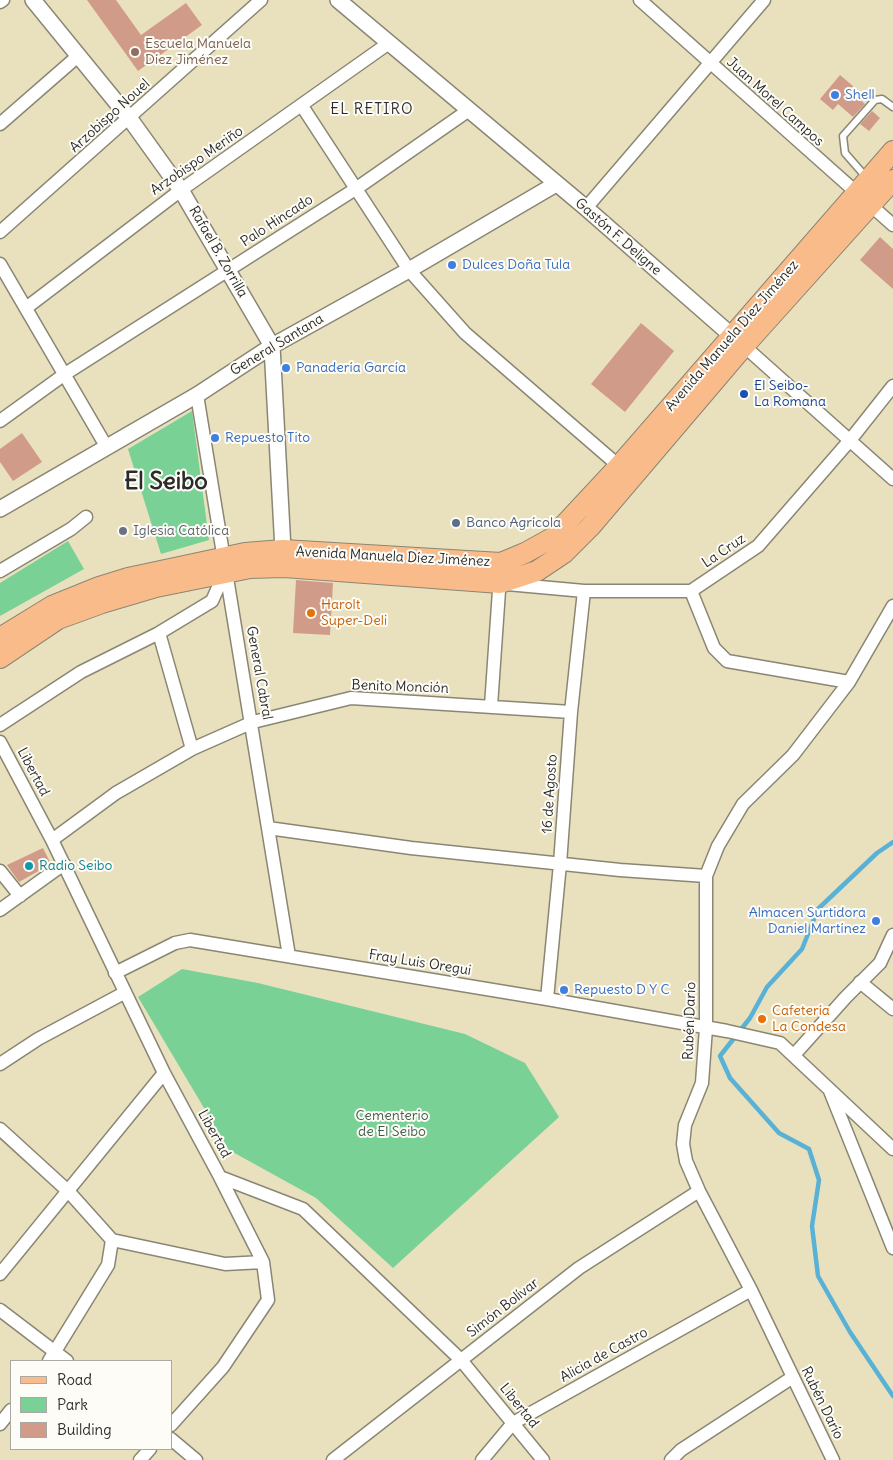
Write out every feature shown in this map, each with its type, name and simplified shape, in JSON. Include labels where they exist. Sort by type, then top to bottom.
[{"type":"main road","name":"Avenida Manuela Díez Jiménez","points":[[0,638],[52,606],[98,587],[128,578],[224,565],[250,568],[284,567],[500,573],[537,571],[564,553],[590,527],[738,341],[865,193],[893,151]]},
{"type":"main road","name":"Avenida Manuela Díez Jiménez","points":[[865,193],[893,180]]},
{"type":"main road","name":"Avenida Manuela Díez Jiménez","points":[[0,658],[58,620],[93,606],[224,565],[283,550],[500,573],[552,538],[738,341]]},
{"type":"street","name":"Rafael B. Zorrilla","points":[[33,0],[130,119],[181,190],[272,346],[283,550]]},
{"type":"street","name":"Arzobispo Nouel","points":[[0,232],[130,119],[261,0]]},
{"type":"street","name":"Gastón F. Deligne","points":[[338,0],[586,208],[851,439],[893,479]]},
{"type":"street","name":"Juan Morel Campos","points":[[640,0],[710,65],[865,193],[893,225]]},
{"type":"street","points":[[586,208],[764,0]]},
{"type":"street","name":"Arzobispo Meriño","points":[[26,308],[181,190],[389,43]]},
{"type":"street","points":[[0,124],[78,56]]},
{"type":"street","points":[[302,106],[409,270],[466,333],[619,466]]},
{"type":"street","name":"Palo Hincado","points":[[0,422],[65,374],[357,188],[469,110]]},
{"type":"street","name":"General Santana","points":[[0,509],[197,395],[272,346],[409,270],[556,184]]},
{"type":"street","points":[[0,264],[106,446]]},
{"type":"street","name":"La Cruz","points":[[691,591],[758,546],[851,439],[893,386]]},
{"type":"street","name":"General Cabral","points":[[197,395],[224,565],[253,722],[268,828],[290,956]]},
{"type":"street","points":[[0,571],[72,529],[86,517]]},
{"type":"street","points":[[0,725],[80,672],[159,633],[212,601],[224,565]]},
{"type":"street","points":[[491,706],[500,573],[584,591],[691,591],[714,648],[727,662],[848,682]]},
{"type":"street","name":"16 de Agosto","points":[[547,999],[560,864],[571,712],[584,591]]},
{"type":"street","name":"Rubén Darío","points":[[833,1460],[751,1290],[699,1191],[686,1161],[683,1144],[686,1125],[702,1083],[706,1028],[706,876],[718,846],[743,804],[793,755],[848,682],[893,606]]},
{"type":"street","points":[[159,633],[192,749]]},
{"type":"street","name":"Benito Monción","points":[[52,840],[116,793],[192,749],[253,722],[351,698],[571,712]]},
{"type":"street","name":"Libertad","points":[[0,742],[64,864],[124,994],[220,1177],[303,1209],[461,1360],[543,1460]]},
{"type":"street","points":[[268,828],[411,848],[560,864],[706,876]]},
{"type":"street","points":[[0,910],[64,864]]},
{"type":"street","points":[[0,872],[20,896]]},
{"type":"street","points":[[893,935],[880,963],[860,982],[794,1055],[893,1149]]},
{"type":"street","name":"Fray Luis Oregui","points":[[115,973],[175,943],[190,940],[547,999],[726,1031],[780,1043],[794,1055]]},
{"type":"street","points":[[860,982],[893,1009]]},
{"type":"street","points":[[0,1064],[38,1038],[124,994]]},
{"type":"street","points":[[0,1274],[164,1073]]},
{"type":"street","points":[[828,1086],[893,1248]]},
{"type":"street","points":[[0,1129],[68,1192],[112,1240],[225,1264],[263,1262]]},
{"type":"street","points":[[172,1424],[223,1367],[268,1300],[263,1262],[220,1177]]},
{"type":"street","name":"Simón Bolívar","points":[[333,1460],[579,1268],[699,1191]]},
{"type":"street","points":[[0,1310],[52,1357],[108,1265],[112,1240]]},
{"type":"street","name":"Alicia de Castro","points":[[482,1460],[514,1423],[751,1290]]},
{"type":"street","points":[[671,1460],[681,1450],[793,1377]]},
{"type":"street","points":[[0,1424],[10,1411]]},
{"type":"street","points":[[172,1440],[196,1460]]},
{"type":"street","points":[[140,1460],[149,1450]]},
{"type":"lane","points":[[865,193],[845,153],[843,136],[868,104],[882,99],[893,107]]},
{"type":"green space","points":[[192,411],[209,540],[161,554],[128,449]]},
{"type":"green space","points":[[68,541],[84,569],[0,616],[0,583]]},
{"type":"green space","name":"Cementerio de El Seibo","points":[[182,969],[258,983],[465,1034],[525,1063],[559,1117],[393,1268],[316,1198],[229,1150],[138,997]]},
{"type":"building","points":[[87,0],[116,0],[141,35],[186,3],[202,25],[138,71]]},
{"type":"building","points":[[840,75],[853,86],[850,91],[865,104],[853,117],[838,104],[833,110],[820,99]]},
{"type":"building","points":[[872,111],[880,118],[869,131],[860,124]]},
{"type":"building","points":[[880,237],[893,249],[893,289],[860,260]]},
{"type":"building","points":[[641,323],[674,351],[625,412],[591,384]]},
{"type":"building","points":[[22,433],[42,462],[13,481],[0,462],[0,449]]},
{"type":"building","points":[[296,580],[333,583],[330,635],[293,633]]},
{"type":"building","name":"Radio Seibo","points":[[43,848],[51,864],[19,882],[7,865]]},
{"type":"waterway","points":[[893,842],[877,853],[818,909],[802,949],[767,987],[750,1018],[720,1056],[730,1078],[779,1133],[809,1149],[819,1180],[812,1226],[818,1276],[850,1332],[893,1396]]},
{"type":"place","name":"Escuela Manuela Díez Jiménez","points":[[135,52]]},
{"type":"place","name":"Shell","points":[[835,95]]},
{"type":"place","name":"Dulces Doña Tula","points":[[452,265]]},
{"type":"place","name":"Panadería García","points":[[286,368]]},
{"type":"place","name":"El Seibo- La Romana","points":[[744,394]]},
{"type":"place","name":"Repuesto Tito","points":[[215,438]]},
{"type":"place","name":"Banco Agrícola","points":[[456,523]]},
{"type":"place","name":"Iglesia Católica","points":[[123,531]]},
{"type":"place","name":"Harolt Super-Deli","points":[[311,613]]},
{"type":"place","name":"Radio Seibo","points":[[29,866]]},
{"type":"place","name":"Almacen Surtidora Daniel Martínez","points":[[876,921]]},
{"type":"place","name":"Repuesto D Y C","points":[[564,990]]},
{"type":"place","name":"Cafetería La Condesa","points":[[762,1019]]},
{"type":"district","name":"EL RETIRO","points":[[372,110]]},
{"type":"district","name":"El Seibo","points":[[166,482]]}]
